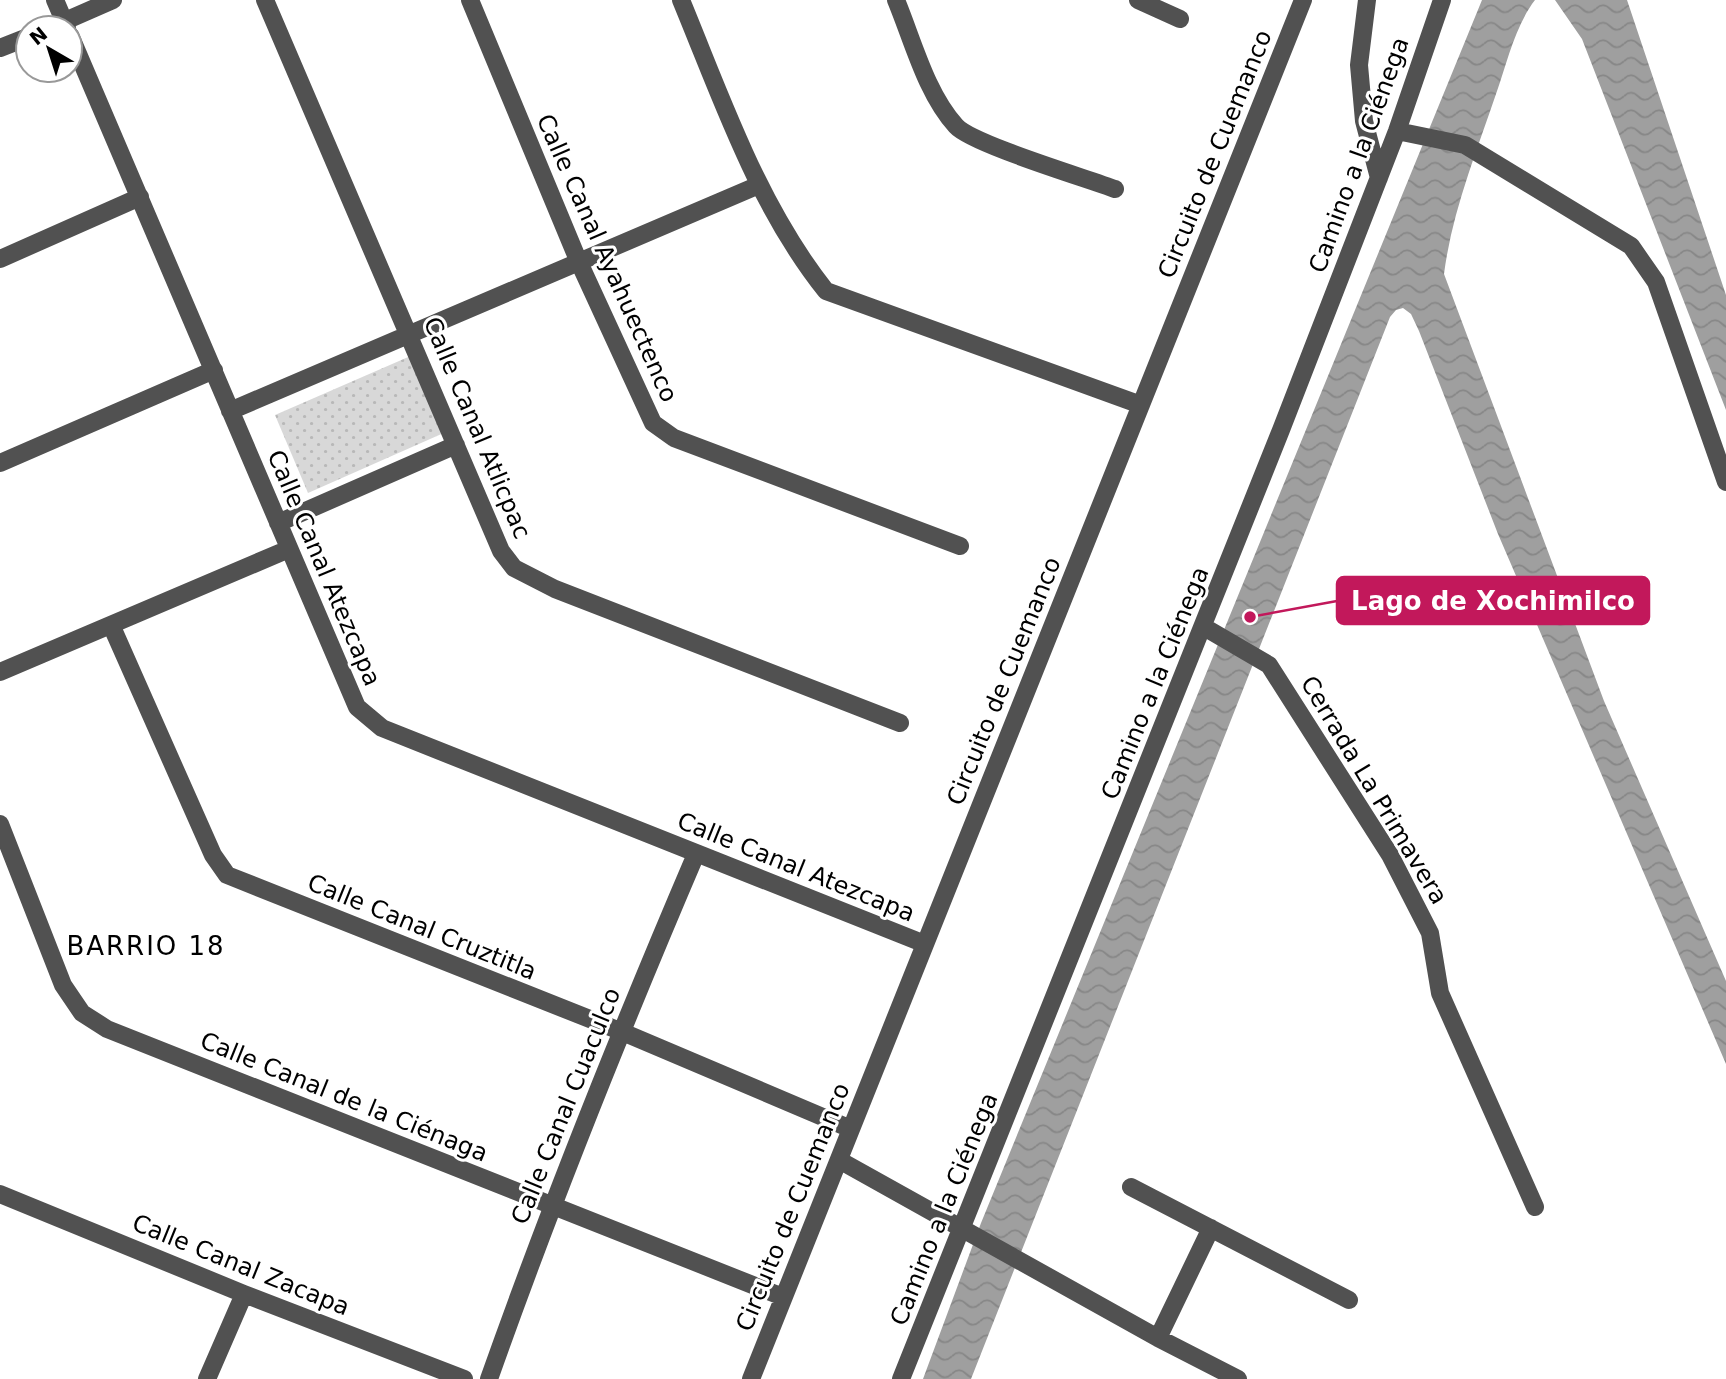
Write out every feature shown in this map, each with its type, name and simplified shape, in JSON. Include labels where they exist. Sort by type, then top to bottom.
[{"type":"street","points":[[84,16],[113,0]]},
{"type":"street","name":"Calle Canal Atlicpac","points":[[265,0],[501,551],[514,568],[555,589],[900,723]]},
{"type":"street","name":"Calle Canal Ayahuectenco","points":[[470,0],[578,260],[653,423],[674,438],[960,547]]},
{"type":"street","points":[[681,0],[759,185],[809,270],[826,291],[1141,405]]},
{"type":"street","points":[[896,0],[939,103],[957,128],[981,141],[1115,189]]},
{"type":"street","points":[[1138,0],[1180,19]]},
{"type":"street","name":"Circuito de Cuemanco","points":[[751,1379],[1303,0]]},
{"type":"street","points":[[1367,0],[1359,65],[1364,121],[1379,178]]},
{"type":"street","name":"Camino a la Ciénega","points":[[901,1379],[968,1233],[1206,628],[1379,178],[1406,131],[1441,0]]},
{"type":"street","name":"Calle Canal Atezcapa","points":[[84,74],[140,197],[357,707],[382,728],[925,944]]},
{"type":"street","points":[[1406,131],[1465,145],[1631,246],[1656,282],[1726,482]]},
{"type":"street","points":[[230,411],[578,260],[759,185]]},
{"type":"street","points":[[0,259],[140,197]]},
{"type":"street","points":[[0,463],[214,370]]},
{"type":"street","points":[[278,523],[456,445]]},
{"type":"street","points":[[0,672],[112,627],[289,549]]},
{"type":"street","name":"Calle Canal Cruztitla","points":[[112,627],[213,855],[227,874],[620,1031],[851,1129]]},
{"type":"street","name":"Cerrada La Primavera","points":[[1206,628],[1269,665],[1415,899],[1430,933],[1440,993],[1535,1208]]},
{"type":"street","name":"Calle Canal de la Ciénaga","points":[[0,824],[63,985],[82,1013],[107,1029],[783,1297]]},
{"type":"street","name":"Calle Canal Cuaculco","points":[[489,1379],[551,1206],[620,1031],[696,854]]},
{"type":"street","points":[[839,1160],[1158,1338],[1238,1379]]},
{"type":"street","points":[[1131,1186],[1349,1300]]},
{"type":"street","name":"Calle Canal Zacapa","points":[[0,1194],[244,1294],[464,1379]]},
{"type":"street","points":[[1158,1338],[1211,1228]]},
{"type":"street","points":[[207,1379],[244,1294]]},
{"type":"shaded area","points":[[422,351],[455,428],[308,493],[275,415]]},
{"type":"water","points":[[1482,0],[1535,0],[1517,33],[1473,161],[1453,228],[1444,274],[1604,701],[1726,981],[1726,1064],[1498,534],[1419,331],[1411,314],[1403,308],[1396,310],[1390,317],[971,1379],[923,1379],[981,1223]]},
{"type":"water","points":[[1555,0],[1627,0],[1726,295],[1726,410],[1582,39]]},
{"type":"place","name":"Lago de Xochimilco","points":[[1250,617]]},
{"type":"district","name":"BARRIO 18","points":[[146,946]]}]
